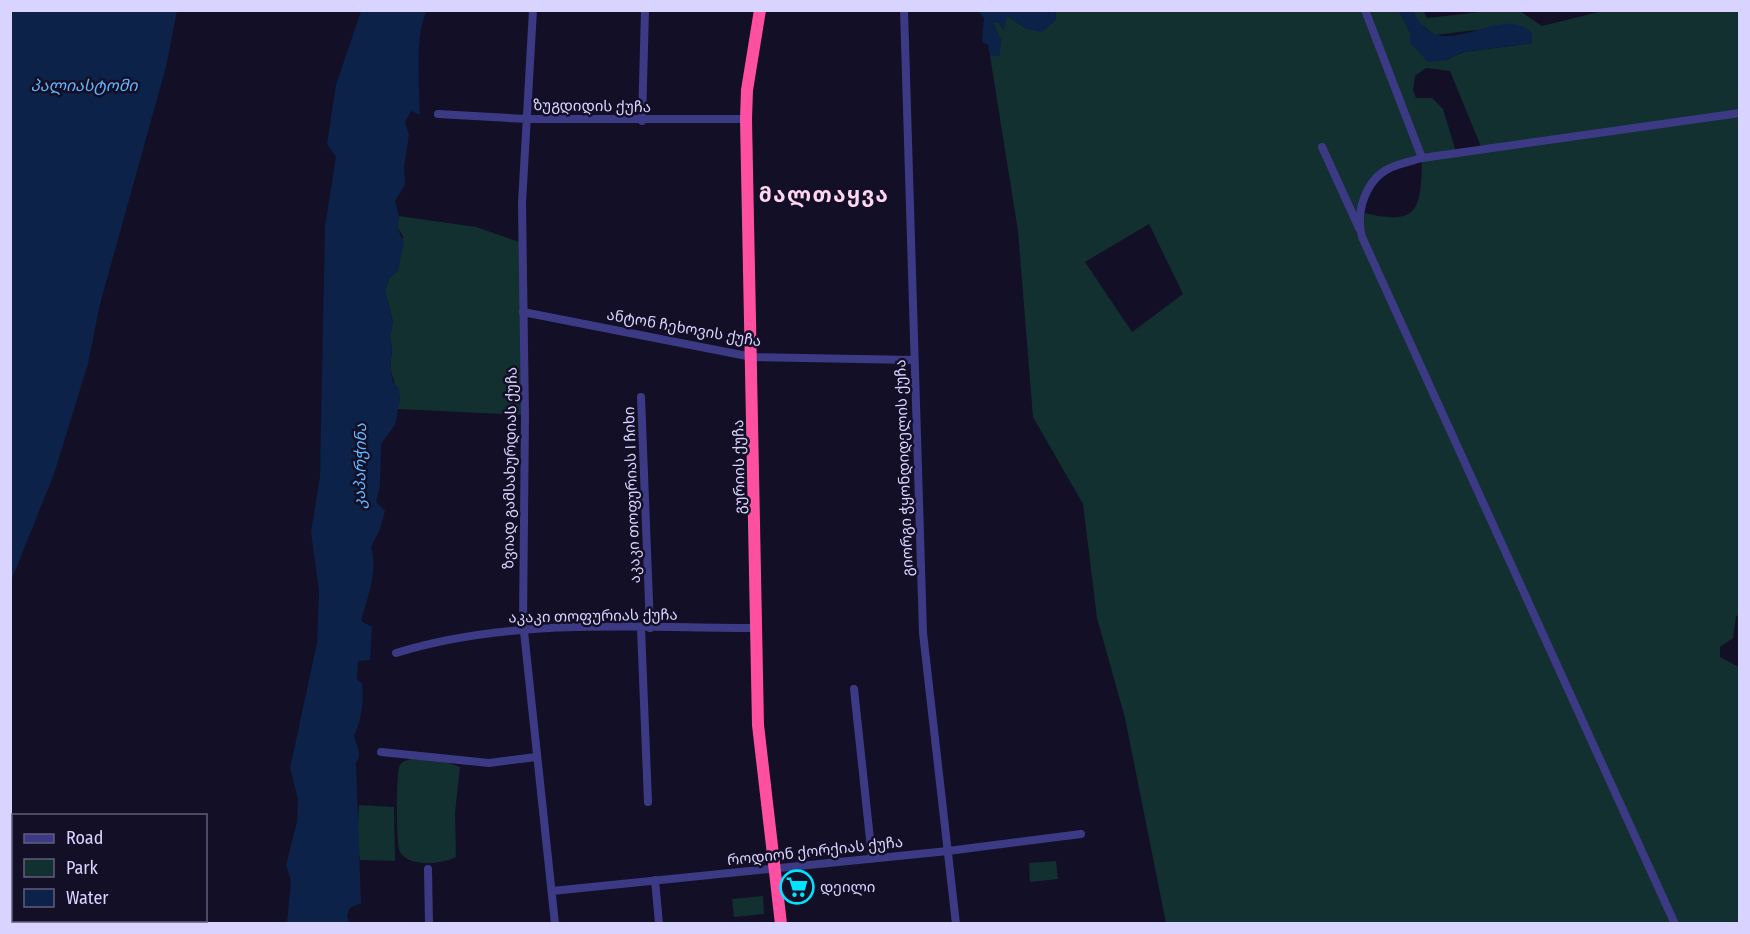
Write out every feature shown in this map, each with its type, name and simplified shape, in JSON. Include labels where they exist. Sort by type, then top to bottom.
[{"type":"highway","name":"გურიის ქუჩა","points":[[760,10],[747,90],[746,119],[759,725],[781,924]]},
{"type":"street","name":"ზვიად გამსახურდიას ქუჩა","points":[[533,10],[522,203],[523,628],[555,924]]},
{"type":"street","points":[[642,121],[645,10]]},
{"type":"street","name":"გიორგი ჭყონდიდელის ქუჩა","points":[[904,10],[923,633],[956,924]]},
{"type":"street","points":[[1365,10],[1422,158]]},
{"type":"street","points":[[1362,237],[1360,212],[1364,196],[1388,168],[1422,158],[1740,113]]},
{"type":"street","name":"ზუგდიდის ქუჩა","points":[[438,114],[527,119],[642,121],[746,119]]},
{"type":"street","points":[[1322,147],[1675,924]]},
{"type":"street","name":"ანტონ ჩეხოვის ქუჩა","points":[[523,312],[752,357],[914,360]]},
{"type":"street","name":"აკაკი თოფურიას I ჩიხი","points":[[641,397],[648,802]]},
{"type":"street","name":"აკაკი თოფურიას ქუჩა","points":[[396,653],[434,642],[523,628],[757,627]]},
{"type":"street","points":[[854,689],[872,858]]},
{"type":"street","points":[[381,752],[489,763],[536,757]]},
{"type":"street","name":"როდიონ ქორქიას ქუჩა","points":[[552,891],[948,851],[1081,834]]},
{"type":"street","points":[[428,869],[429,924]]},
{"type":"street","points":[[655,880],[659,924]]},
{"type":"green space","points":[[1056,11],[1399,11],[1410,32],[1410,43],[1446,60],[1464,52],[1532,43],[1476,30],[1435,35],[1419,23],[1413,11],[1424,11],[1427,18],[1489,11],[1520,11],[1542,26],[1603,11],[1739,11],[1740,615],[1736,616],[1733,638],[1720,647],[1720,657],[1739,667],[1739,923],[1166,923],[1125,718],[1097,618],[1083,504],[1033,417],[1018,231],[990,56],[999,56],[1001,40],[993,23],[998,22],[1003,29],[1007,16],[1027,29],[1055,21]],"holes":[[[1426,68],[1450,71],[1482,149],[1456,152],[1443,109],[1432,98],[1416,98],[1413,90],[1415,76]],[[1422,158],[1420,192],[1412,211],[1405,216],[1394,217],[1360,212],[1377,181],[1397,166]],[[1149,224],[1183,294],[1132,332],[1085,262]]]},
{"type":"green space","points":[[399,216],[476,227],[522,243],[525,415],[397,409],[400,400],[390,369],[392,349],[390,337],[393,322],[385,290],[389,279],[398,270],[403,236],[397,227]]},
{"type":"green space","points":[[412,759],[442,761],[460,767],[455,813],[456,857],[427,863],[411,861],[400,852],[397,825],[398,774],[401,764]]},
{"type":"green space","points":[[359,805],[394,807],[395,861],[360,860],[357,843]]},
{"type":"green space","points":[[1056,861],[1058,879],[1030,882],[1029,863]]},
{"type":"green space","points":[[763,896],[764,914],[734,917],[732,899]]},
{"type":"water","name":"პალიასტომი","points":[[11,10],[177,11],[166,67],[100,304],[88,364],[54,474],[11,581]]},
{"type":"water","name":"კაპარჭინა","points":[[361,11],[427,11],[423,20],[419,46],[420,115],[411,111],[405,122],[409,135],[404,167],[405,185],[395,201],[399,216],[397,227],[404,243],[398,270],[389,279],[385,290],[393,322],[390,337],[392,349],[390,369],[393,382],[399,388],[400,400],[395,425],[381,444],[380,486],[376,502],[385,511],[380,529],[371,547],[373,575],[361,621],[372,627],[370,660],[358,661],[357,680],[362,683],[362,703],[361,717],[354,735],[359,752],[356,763],[361,903],[350,908],[347,915],[349,923],[287,923],[291,881],[286,865],[297,822],[298,799],[290,768],[317,643],[319,591],[311,532],[320,477],[325,226],[336,157],[327,144],[336,85]]},
{"type":"water","points":[[978,11],[1056,11],[1055,21],[1042,32],[1027,29],[1007,16],[1004,30],[998,22],[993,23],[1001,40],[999,56],[990,56],[988,45],[982,42],[984,18]]},
{"type":"water","points":[[1399,11],[1413,11],[1425,28],[1438,35],[1454,36],[1503,24],[1518,25],[1532,33],[1532,43],[1464,52],[1446,60],[1428,62],[1410,43],[1410,32]]},
{"type":"place","name":"დეილი","points":[[797,887]]},
{"type":"district","name":"მალთაყვა","points":[[824,195]]}]
